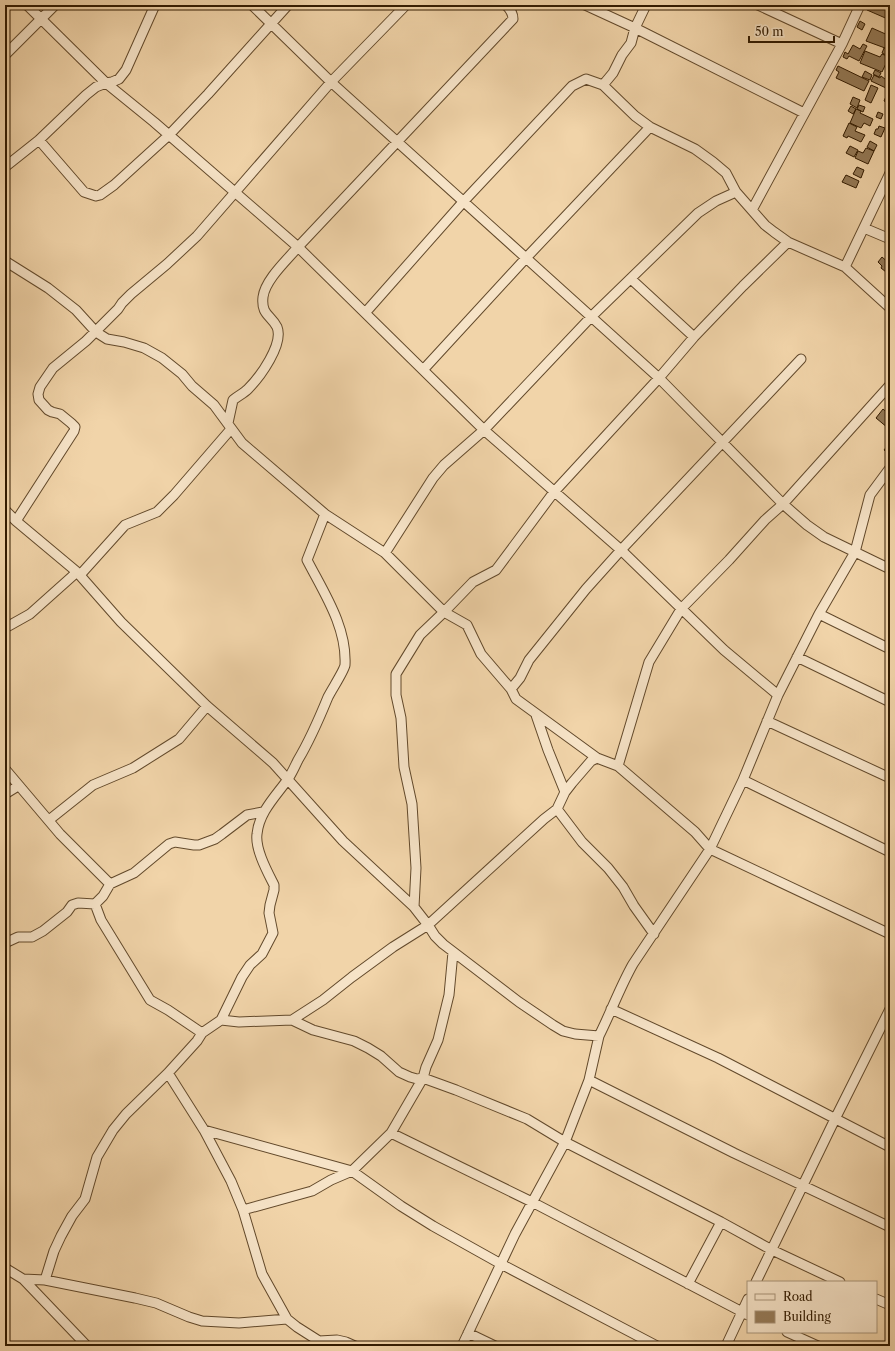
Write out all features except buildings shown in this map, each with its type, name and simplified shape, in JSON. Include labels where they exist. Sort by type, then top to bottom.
[{"type":"street","points":[[27,5],[106,83],[169,135],[298,247],[484,430],[621,550],[724,650],[778,695]]},
{"type":"street","points":[[5,55],[55,5]]},
{"type":"street","points":[[5,167],[39,140],[96,87],[119,79],[126,70],[155,5]]},
{"type":"street","points":[[252,5],[331,82],[659,378],[783,504],[807,525],[824,537],[890,569]]},
{"type":"street","points":[[39,140],[84,192],[90,195],[100,195],[114,185],[169,135],[228,73],[288,5]]},
{"type":"street","points":[[16,521],[74,431],[75,427],[60,414],[52,412],[43,406],[39,400],[38,394],[40,387],[53,368],[96,332],[131,294],[181,251],[235,193],[331,82],[406,5]]},
{"type":"street","points":[[5,628],[30,614],[78,574],[125,525],[157,512],[178,491],[229,426],[233,400],[247,390],[261,374],[276,346],[279,333],[276,325],[266,314],[263,305],[263,296],[270,281],[298,247],[513,19],[513,14],[506,5]]},
{"type":"street","points":[[584,5],[635,28],[804,113]]},
{"type":"street","points":[[603,85],[613,73],[622,55],[631,43],[635,28],[646,5]]},
{"type":"street","points":[[758,5],[842,44]]},
{"type":"street","points":[[752,210],[842,44],[860,5]]},
{"type":"street","points":[[365,313],[464,201],[572,86],[586,79],[603,85],[634,116],[650,127],[695,149],[713,162],[726,173],[736,192],[765,225],[788,242],[845,267],[890,308]]},
{"type":"street","points":[[423,370],[650,127]]},
{"type":"street","points":[[845,267],[890,173]]},
{"type":"street","points":[[385,553],[433,478],[444,465],[484,430],[591,317],[698,213],[716,201],[736,192]]},
{"type":"street","points":[[864,228],[890,239]]},
{"type":"street","points":[[414,907],[416,868],[412,804],[404,767],[400,707],[396,695],[396,674],[420,635],[473,582],[496,570],[554,492],[659,378],[694,337],[742,286],[788,242]]},
{"type":"street","points":[[5,261],[48,288],[76,310],[96,332],[107,339],[144,348],[162,358],[182,374],[197,391],[214,405],[242,443],[325,514],[385,553],[444,612],[467,625],[482,654],[511,689],[516,699],[598,758],[618,766],[695,832],[710,850],[890,934]]},
{"type":"street","points":[[631,279],[694,337]]},
{"type":"street","points":[[511,689],[520,678],[529,660],[586,589],[801,359]]},
{"type":"street","points":[[618,766],[649,662],[681,609],[729,560],[765,520],[783,504],[890,385]]},
{"type":"street","points":[[462,1346],[532,1202],[565,1142],[589,1080],[599,1036],[625,977],[710,850],[743,780],[778,695],[819,614],[855,552],[870,495],[890,468]]},
{"type":"street","points":[[5,510],[78,574],[121,622],[207,706],[273,763],[344,841],[414,907],[428,924],[435,936],[453,952],[563,1031],[599,1036]]},
{"type":"street","points":[[46,1280],[54,1251],[61,1236],[86,1195],[97,1157],[112,1130],[126,1114],[168,1073],[197,1041],[202,1033],[221,1020],[242,977],[250,965],[262,954],[272,933],[269,909],[274,885],[257,845],[258,827],[263,812],[280,787],[288,779],[316,726],[332,688],[345,666],[344,638],[334,612],[307,560],[325,514]]},
{"type":"street","points":[[819,614],[890,649]]},
{"type":"street","points":[[798,657],[890,702]]},
{"type":"street","points":[[49,820],[93,785],[133,768],[179,739],[207,706]]},
{"type":"street","points":[[536,714],[548,750],[565,792]]},
{"type":"street","points":[[767,721],[890,778]]},
{"type":"street","points":[[292,1020],[323,1000],[393,947],[428,924],[557,808],[565,792],[590,761],[598,758]]},
{"type":"street","points":[[5,769],[60,834],[110,884]]},
{"type":"street","points":[[743,780],[890,852]]},
{"type":"street","points":[[5,794],[18,786]]},
{"type":"street","points":[[557,808],[582,842],[608,868],[623,887],[634,906],[654,934]]},
{"type":"street","points":[[5,943],[18,937],[32,937],[40,933],[67,912],[72,905],[78,903],[95,904],[103,896],[110,884],[134,873],[169,844],[175,842],[199,845],[215,839],[247,815],[263,812]]},
{"type":"street","points":[[95,904],[100,920],[150,1000],[168,1010],[202,1033]]},
{"type":"street","points":[[243,1210],[312,1191],[331,1180],[352,1171],[391,1133],[423,1078],[442,1025],[449,995],[453,952]]},
{"type":"street","points":[[612,1009],[718,1058],[890,1147]]},
{"type":"street","points":[[756,1281],[890,1009]]},
{"type":"street","points":[[221,1020],[239,1022],[292,1020],[313,1030],[354,1041],[381,1056],[399,1072],[417,1079],[423,1078],[456,1090],[527,1119],[565,1142],[721,1222],[772,1250],[838,1281]]},
{"type":"street","points":[[168,1073],[204,1130],[231,1180],[243,1210],[262,1274],[287,1319],[315,1344],[336,1340],[355,1346]]},
{"type":"street","points":[[589,1080],[734,1153],[890,1227]]},
{"type":"street","points":[[204,1130],[352,1171],[407,1210],[501,1264],[657,1346]]},
{"type":"street","points":[[391,1133],[532,1202],[745,1313],[726,1346]]},
{"type":"street","points":[[688,1284],[721,1222]]},
{"type":"street","points":[[5,1268],[23,1279],[87,1346]]},
{"type":"street","points":[[23,1279],[46,1280],[156,1303],[202,1321],[239,1323],[287,1319]]},
{"type":"street","points":[[877,1299],[890,1305]]},
{"type":"street","points":[[468,1333],[496,1346]]},
{"type":"street","points":[[789,1333],[818,1346]]}]
